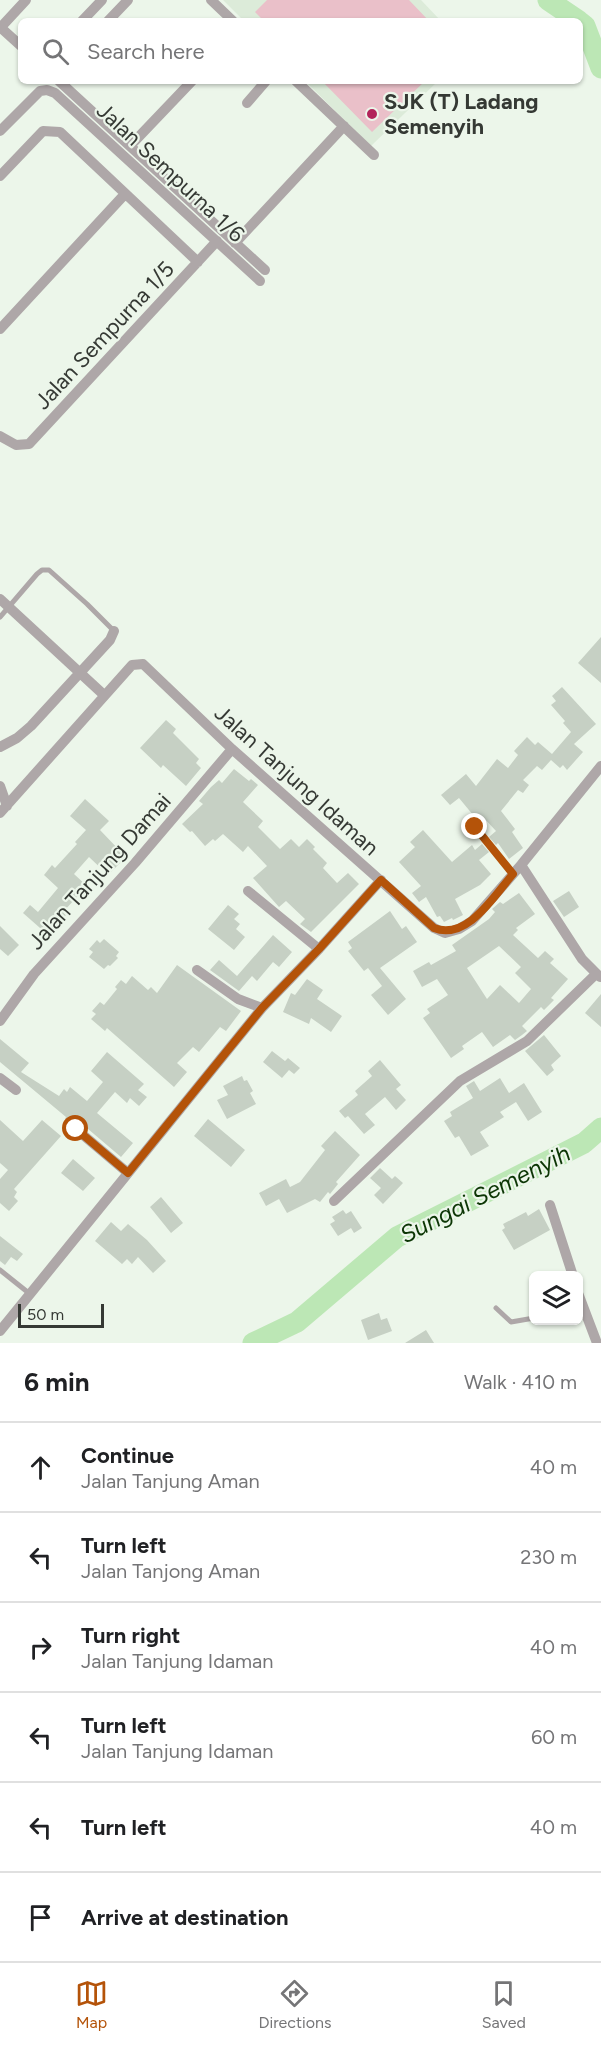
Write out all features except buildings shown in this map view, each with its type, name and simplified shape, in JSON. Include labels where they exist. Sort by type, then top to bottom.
[{"type":"street","points":[[18,43],[0,27],[26,0]]},
{"type":"street","points":[[85,18],[102,0]]},
{"type":"street","points":[[111,18],[128,0]]},
{"type":"street","points":[[211,0],[230,18]]},
{"type":"street","points":[[62,84],[265,270]]},
{"type":"street","points":[[130,146],[189,84]]},
{"type":"street","points":[[247,103],[263,84]]},
{"type":"street","points":[[299,84],[374,155]]},
{"type":"street","name":"Jalan Sempurna 1/6","points":[[0,131],[40,91],[47,90],[55,93],[260,281]]},
{"type":"street","points":[[235,243],[344,126]]},
{"type":"street","points":[[0,176],[43,131],[60,132],[198,262]]},
{"type":"street","points":[[0,329],[125,194]]},
{"type":"street","name":"Jalan Sempurna 1/5","points":[[0,436],[16,445],[29,444],[217,241]]},
{"type":"street","points":[[3,810],[104,696],[4,603]]},
{"type":"street","points":[[0,747],[17,738],[31,726],[110,640],[114,631]]},
{"type":"street","name":"Jalan Tanjung Idaman","points":[[104,696],[132,664],[143,664],[232,748],[434,928],[445,933],[459,929],[472,921],[595,779],[601,766]]},
{"type":"street","name":"Jalan Tanjung Damai","points":[[0,1022],[34,974],[135,863],[232,748]]},
{"type":"street","points":[[0,786],[3,810]]},
{"type":"street","points":[[334,1201],[459,1081],[527,1041],[599,976],[582,959],[521,865]]},
{"type":"street","points":[[0,1331],[262,1008],[381,880]]},
{"type":"street","points":[[248,891],[319,949]]},
{"type":"street","points":[[196,970],[238,999],[262,1008]]},
{"type":"street","points":[[0,1078],[16,1090]]},
{"type":"street","points":[[76,1129],[128,1173]]},
{"type":"street","points":[[550,1205],[572,1271]]},
{"type":"street","points":[[583,1308],[597,1343]]},
{"type":"lane","points":[[0,617],[4,603],[42,570],[49,570],[114,631]]},
{"type":"lane","points":[[475,827],[513,874]]},
{"type":"lane","points":[[0,1270],[30,1294]]},
{"type":"lane","points":[[496,1308],[511,1322],[529,1318]]},
{"type":"shaded area","name":"SJK (T) Ladang Semenyih","points":[[223,0],[421,0],[438,18],[241,18]]},
{"type":"shaded area","name":"SJK (T) Ladang Semenyih","points":[[267,0],[409,0],[426,18],[261,18],[255,12]]},
{"type":"shaded area","name":"SJK (T) Ladang Semenyih","points":[[308,84],[435,84],[371,146]]},
{"type":"shaded area","points":[[325,84],[422,84],[372,132]]},
{"type":"waterway","points":[[548,0],[575,18]]},
{"type":"waterway","points":[[583,24],[601,68]]},
{"type":"waterway","name":"Sungai Semenyih","points":[[253,1343],[297,1322],[397,1237],[584,1143],[601,1128]]},
{"type":"place","name":"SJK (T) Ladang Semenyih","points":[[372,114]]},
{"type":"route","points":[[76,1129],[128,1173],[262,1008],[381,880],[434,928],[445,933],[459,929],[472,921],[513,874],[475,827]]}]
